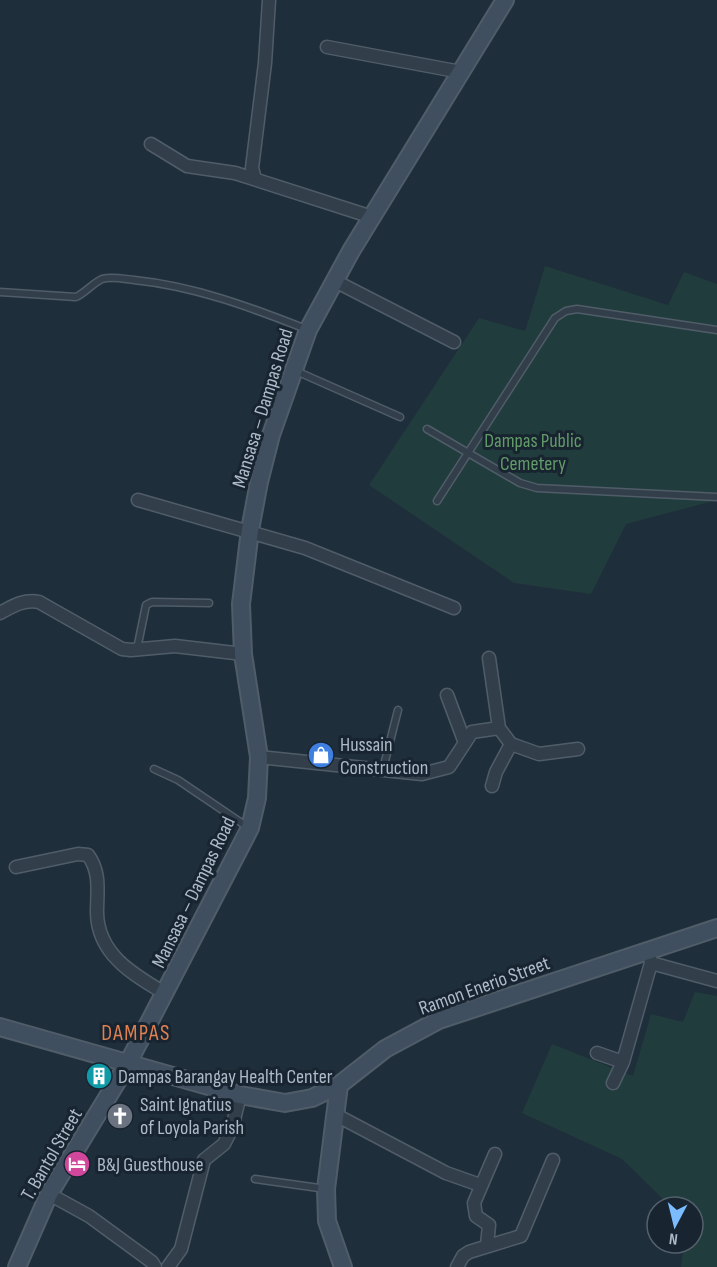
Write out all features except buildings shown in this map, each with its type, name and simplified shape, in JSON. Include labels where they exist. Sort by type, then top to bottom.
[{"type":"main road","name":"Mansasa – Dampas Road","points":[[127,1065],[166,994],[250,828],[257,798],[259,757],[243,654],[241,604],[250,530],[259,482],[271,435],[308,330],[372,217],[505,0]]},
{"type":"main road","name":"Ramon Enerio Street","points":[[0,1027],[127,1065],[240,1095],[285,1103],[312,1098],[339,1085],[385,1048],[440,1020],[650,958],[717,928]]},
{"type":"main road","name":"T. Bantol Street","points":[[17,1267],[49,1194],[127,1065]]},
{"type":"main road","points":[[339,1085],[326,1189],[327,1221],[346,1266]]},
{"type":"street","points":[[255,179],[252,168],[265,63],[269,0]]},
{"type":"street","points":[[327,47],[461,72]]},
{"type":"street","points":[[151,144],[187,166],[235,173],[372,217]]},
{"type":"street","points":[[334,281],[454,342]]},
{"type":"street","points":[[138,500],[250,530],[305,548],[454,608]]},
{"type":"street","points":[[0,613],[20,603],[39,602],[122,649],[137,650],[175,646],[243,654]]},
{"type":"street","points":[[489,658],[499,728],[511,744],[539,754],[578,749]]},
{"type":"street","points":[[447,695],[465,743]]},
{"type":"street","points":[[259,757],[422,774],[449,767],[472,732],[499,728]]},
{"type":"street","points":[[492,786],[496,772],[511,744]]},
{"type":"street","points":[[16,867],[78,854],[88,855],[97,867],[99,928],[115,959],[125,969],[166,994]]},
{"type":"street","points":[[613,1083],[623,1062],[650,958],[717,981]]},
{"type":"street","points":[[597,1053],[623,1062]]},
{"type":"street","points":[[168,1267],[181,1249],[204,1160],[224,1144],[232,1128],[240,1095]]},
{"type":"street","points":[[336,1115],[446,1173],[480,1185]]},
{"type":"street","points":[[487,1245],[488,1223],[476,1216],[473,1211],[480,1185],[495,1154]]},
{"type":"street","points":[[458,1267],[464,1256],[487,1245],[521,1236],[553,1160]]},
{"type":"street","points":[[49,1194],[89,1216],[152,1262],[155,1267]]},
{"type":"lane","points":[[0,292],[76,297],[86,293],[100,280],[110,278],[155,282],[220,298],[308,330]]},
{"type":"lane","points":[[437,501],[555,318],[566,311],[577,309],[717,330]]},
{"type":"lane","points":[[294,370],[400,417]]},
{"type":"lane","points":[[427,429],[520,483],[537,488],[717,497]]},
{"type":"lane","points":[[137,650],[147,605],[152,602],[209,603]]},
{"type":"lane","points":[[383,769],[398,710]]},
{"type":"lane","points":[[154,769],[178,780],[250,828]]},
{"type":"lane","points":[[255,1179],[326,1189]]},
{"type":"green space","name":"Dampas Public Cemetery","points":[[545,266],[668,305],[684,272],[717,284],[717,500],[626,524],[591,594],[514,583],[369,485],[479,318],[525,331]]},
{"type":"green space","points":[[695,992],[717,996],[717,1267],[681,1267],[682,1255],[705,1255],[705,1195],[659,1195],[622,1159],[522,1113],[552,1044],[633,1076],[651,1014],[683,1022]]},
{"type":"place","name":"Hussain Construction","points":[[321,755]]},
{"type":"place","name":"Dampas Barangay Health Center","points":[[99,1076]]},
{"type":"place","name":"Saint Ignatius of Loyola Parish","points":[[120,1116]]},
{"type":"place","name":"B&J Guesthouse","points":[[77,1164]]},
{"type":"district","name":"DAMPAS","points":[[136,1032]]}]
